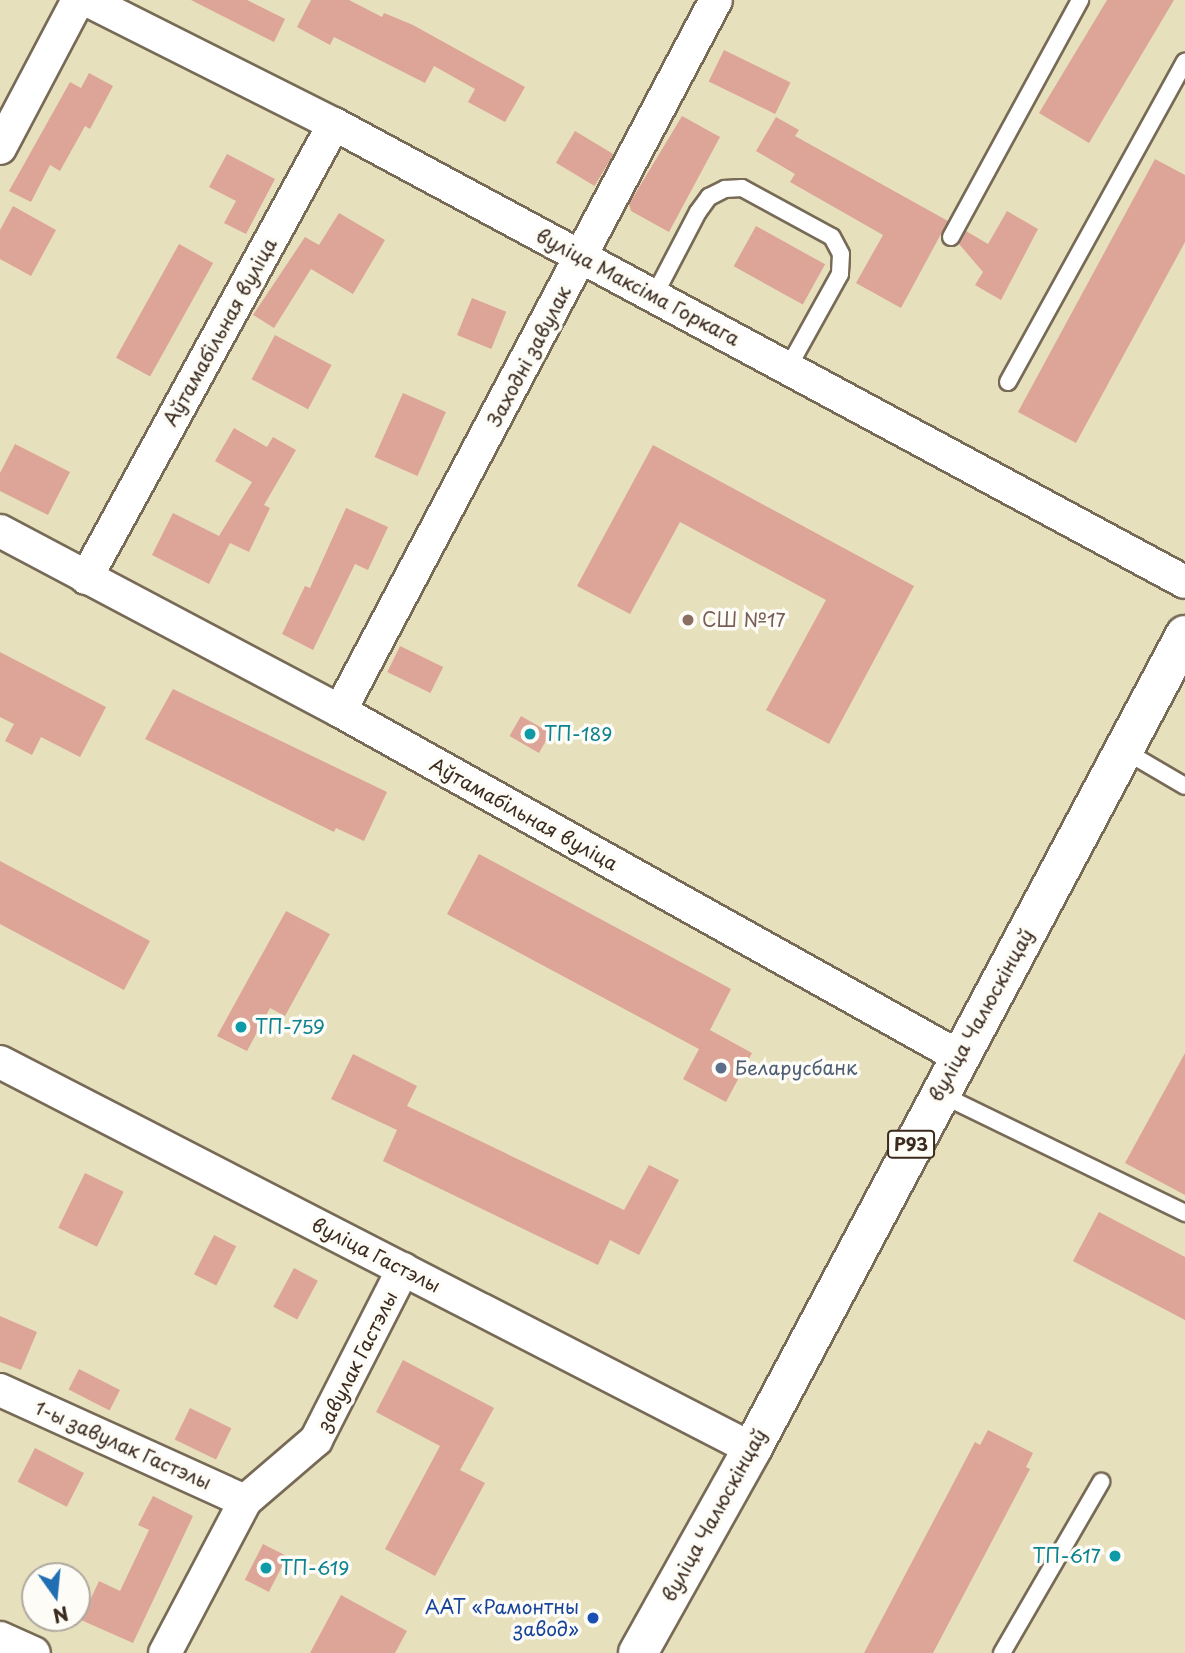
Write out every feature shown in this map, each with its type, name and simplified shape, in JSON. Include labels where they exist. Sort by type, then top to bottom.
[{"type":"main road","name":"вуліца Чалюскінцаў","points":[[638,1653],[752,1449],[938,1093],[1125,751],[1185,635]]},
{"type":"street","points":[[0,148],[78,0]]},
{"type":"street","name":"вуліца Максіма Горкага","points":[[87,0],[334,124],[1185,582]]},
{"type":"street","name":"Заходні завулак","points":[[340,711],[716,0]]},
{"type":"street","name":"Аўтамабільная вуліца","points":[[86,578],[334,124]]},
{"type":"street","name":"Аўтамабільная вуліца","points":[[0,531],[340,711],[958,1056]]},
{"type":"street","name":"вуліца Гастэлы","points":[[0,1062],[752,1449]]},
{"type":"street","name":"завулак Гастэлы","points":[[165,1653],[245,1501],[316,1440],[403,1269]]},
{"type":"street","name":"1-ы завулак Гастэлы","points":[[0,1390],[245,1501]]},
{"type":"street","points":[[0,1637],[34,1653]]},
{"type":"lane","points":[[951,237],[1080,0]]},
{"type":"lane","points":[[1008,382],[1185,62]]},
{"type":"lane","points":[[654,296],[698,212],[709,197],[725,189],[741,188],[832,237],[841,254],[840,274],[788,368]]},
{"type":"lane","points":[[1125,751],[1185,786]]},
{"type":"lane","points":[[938,1093],[1185,1213]]},
{"type":"lane","points":[[1002,1653],[1101,1482]]},
{"type":"building","points":[[191,0],[247,0],[285,19],[274,42]]},
{"type":"building","points":[[311,0],[349,0],[382,17],[384,13],[413,25],[525,87],[505,122],[468,102],[475,89],[434,66],[425,83],[334,37],[330,45],[297,27]]},
{"type":"building","points":[[1107,0],[1174,0],[1089,143],[1039,113]]},
{"type":"building","points":[[724,50],[791,82],[775,114],[709,81]]},
{"type":"building","points":[[89,73],[113,86],[90,129],[85,126],[60,171],[50,165],[31,202],[9,191],[70,82],[81,88]]},
{"type":"building","points":[[682,116],[720,137],[669,232],[631,211],[629,204]]},
{"type":"building","points":[[776,117],[799,130],[795,136],[948,221],[901,308],[856,283],[883,235],[790,182],[795,174],[756,151]]},
{"type":"building","points":[[575,131],[614,154],[595,186],[556,163]]},
{"type":"building","points":[[227,154],[275,179],[246,234],[224,223],[236,201],[209,187]]},
{"type":"building","points":[[1155,159],[1185,175],[1185,242],[1076,443],[1018,412]]},
{"type":"building","points":[[13,206],[56,230],[31,276],[0,259],[0,230]]},
{"type":"building","points":[[1007,211],[1038,229],[1001,300],[975,285],[983,272],[959,244],[966,231],[988,244]]},
{"type":"building","points":[[339,213],[385,240],[353,294],[311,269],[274,328],[253,315],[305,237],[319,245]]},
{"type":"building","points":[[756,226],[825,264],[803,305],[734,266]]},
{"type":"building","points":[[179,244],[213,263],[150,377],[116,358]]},
{"type":"building","points":[[472,298],[506,312],[491,349],[457,335]]},
{"type":"building","points":[[275,335],[332,365],[308,409],[252,379]]},
{"type":"building","points":[[403,393],[446,412],[417,476],[375,457]]},
{"type":"building","points":[[234,428],[267,447],[273,437],[296,450],[264,505],[270,508],[249,552],[230,543],[209,584],[152,555],[173,513],[219,536],[252,482],[215,461]]},
{"type":"building","points":[[15,444],[70,472],[48,515],[0,491],[0,473]]},
{"type":"building","points":[[653,445],[914,586],[829,744],[766,710],[826,600],[680,522],[630,614],[577,586]]},
{"type":"building","points":[[346,508],[388,527],[368,570],[355,564],[313,650],[282,634],[305,586],[310,588]]},
{"type":"building","points":[[400,646],[443,667],[430,693],[387,672]]},
{"type":"building","points":[[0,652],[106,707],[80,757],[41,737],[32,755],[5,741],[14,724],[0,717]]},
{"type":"building","points":[[173,689],[387,792],[364,841],[336,828],[334,832],[145,739]]},
{"type":"building","name":"ТП-189","points":[[521,716],[550,733],[539,753],[510,736]]},
{"type":"building","points":[[479,854],[731,989],[710,1030],[752,1053],[726,1102],[683,1079],[699,1049],[447,914]]},
{"type":"building","points":[[0,861],[150,941],[124,990],[0,924]]},
{"type":"building","points":[[286,911],[330,934],[285,1016],[270,1008],[247,1051],[217,1036]]},
{"type":"building","points":[[1185,1053],[1185,1195],[1125,1163]]},
{"type":"building","points":[[353,1054],[417,1086],[407,1106],[624,1210],[649,1165],[679,1180],[639,1255],[610,1240],[598,1265],[383,1161],[397,1130],[331,1099]]},
{"type":"building","points":[[85,1173],[124,1192],[97,1247],[58,1228]]},
{"type":"building","points":[[1099,1212],[1185,1257],[1185,1320],[1073,1261]]},
{"type":"building","points":[[214,1235],[236,1246],[216,1286],[194,1274]]},
{"type":"building","points":[[294,1268],[318,1281],[297,1320],[273,1307]]},
{"type":"building","points":[[0,1316],[37,1332],[21,1370],[0,1362]]},
{"type":"building","points":[[403,1360],[494,1408],[460,1470],[485,1483],[435,1576],[385,1549],[440,1446],[376,1412]]},
{"type":"building","points":[[79,1369],[120,1390],[110,1410],[69,1389]]},
{"type":"building","points":[[190,1408],[231,1428],[216,1460],[175,1439]]},
{"type":"building","points":[[988,1430],[1033,1453],[1026,1467],[1030,1469],[933,1653],[864,1653],[975,1442],[980,1445]]},
{"type":"building","points":[[35,1448],[84,1473],[67,1507],[18,1482]]},
{"type":"building","points":[[153,1496],[193,1516],[133,1643],[91,1624],[91,1598],[99,1581],[120,1591],[149,1530],[138,1525]]},
{"type":"building","name":"ТП-619","points":[[263,1544],[287,1556],[269,1592],[245,1580]]},
{"type":"building","points":[[341,1595],[407,1631],[395,1653],[310,1653]]},
{"type":"place","name":"СШ №17","points":[[688,620]]},
{"type":"place","name":"ТП-189","points":[[530,734]]},
{"type":"place","name":"ТП-759","points":[[241,1027]]},
{"type":"place","name":"Беларусбанк","points":[[721,1068]]},
{"type":"place","name":"ТП-617","points":[[1115,1556]]},
{"type":"place","name":"ТП-619","points":[[266,1568]]},
{"type":"place","name":"ААТ «Рамонтны завод»","points":[[593,1618]]}]
